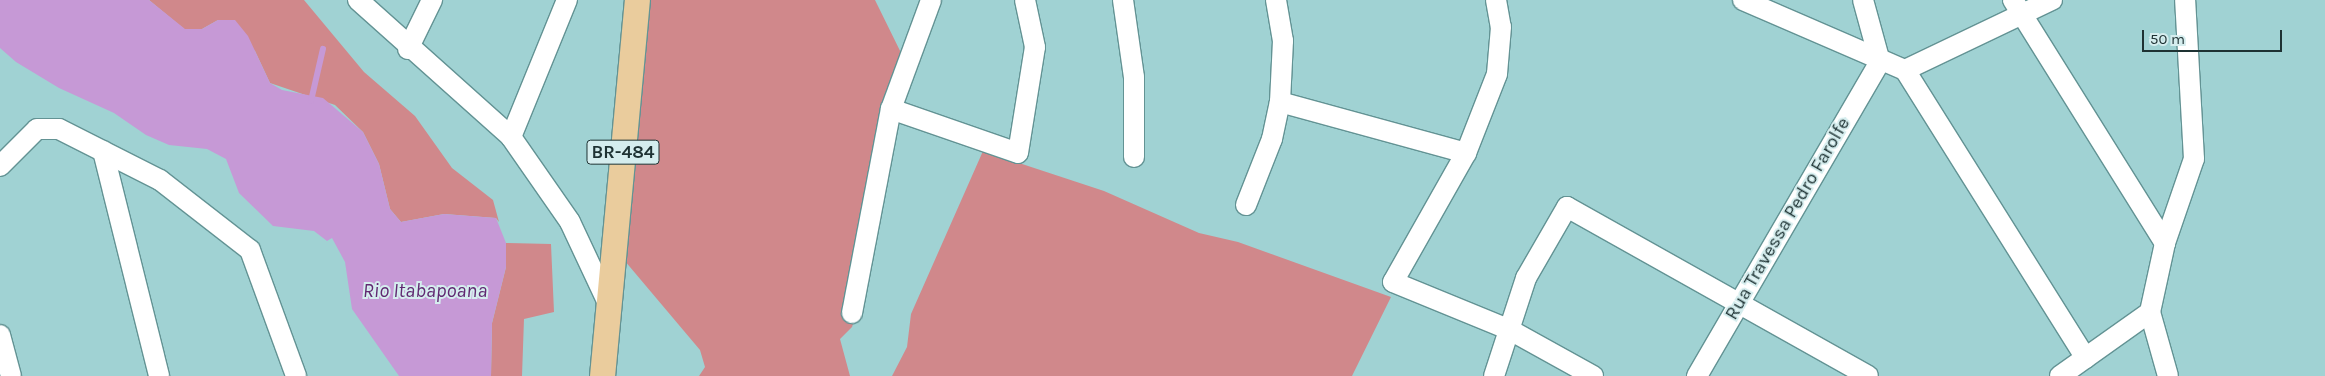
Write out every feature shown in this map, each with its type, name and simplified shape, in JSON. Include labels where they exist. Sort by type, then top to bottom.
[{"type":"main road","name":"BR-484","points":[[602,376],[637,0]]},
{"type":"street","points":[[358,0],[408,49],[511,137],[570,222],[608,303]]},
{"type":"street","points":[[408,49],[432,0]]},
{"type":"street","points":[[511,137],[567,0]]},
{"type":"street","points":[[852,313],[891,109],[931,0]]},
{"type":"street","points":[[891,109],[1018,153],[1035,47],[1025,0]]},
{"type":"street","points":[[1122,0],[1134,77],[1134,157]]},
{"type":"street","points":[[1246,205],[1272,139],[1280,102],[1283,41],[1276,0]]},
{"type":"street","points":[[1496,0],[1501,27],[1497,74],[1466,153],[1393,282],[1510,330],[1594,376]]},
{"type":"street","points":[[1864,0],[1880,62]]},
{"type":"street","points":[[1905,70],[2017,8],[2052,0]]},
{"type":"street","points":[[2168,376],[2150,312],[2165,242],[2194,159],[2185,0]]},
{"type":"street","points":[[1749,1],[1880,62],[1905,70],[2086,358]]},
{"type":"street","points":[[2017,8],[2165,242]]},
{"type":"street","name":"Rua Travessa Pedro Farolfe","points":[[1698,376],[1738,303],[1880,62]]},
{"type":"street","points":[[1280,102],[1466,153]]},
{"type":"street","points":[[0,166],[37,130],[59,130],[160,180],[250,250],[296,376]]},
{"type":"street","points":[[103,151],[159,376]]},
{"type":"street","points":[[1494,376],[1526,278],[1567,207],[1868,376]]},
{"type":"street","points":[[2060,376],[2150,312]]},
{"type":"street","points":[[0,335],[11,376]]},
{"type":"shaded area","points":[[149,0],[304,0],[364,72],[415,116],[452,168],[493,200],[499,222],[496,218],[444,214],[401,222],[390,209],[379,164],[363,132],[335,105],[270,83],[255,51],[218,20],[202,29],[184,29]]},
{"type":"shaded area","points":[[638,0],[875,0],[907,65],[861,300],[852,327],[840,339],[850,376],[699,376],[705,367],[700,350],[619,254]]},
{"type":"shaded area","points":[[983,151],[1104,191],[1199,233],[1238,242],[1391,297],[1352,376],[892,376],[907,347],[911,314]]},
{"type":"shaded area","points":[[506,243],[551,244],[554,312],[524,319],[522,376],[491,376],[492,323],[506,267]]},
{"type":"water","name":"Rio Itabapoana","points":[[0,0],[149,0],[185,29],[202,29],[218,20],[235,20],[248,36],[270,83],[282,90],[323,98],[363,132],[379,164],[390,209],[401,222],[444,214],[496,218],[506,243],[506,267],[492,323],[491,376],[399,376],[352,309],[345,262],[332,238],[327,241],[314,231],[273,226],[239,193],[226,159],[207,149],[169,145],[146,135],[114,113],[59,88],[16,62],[0,48]]},
{"type":"waterway","points":[[311,101],[323,49]]}]
